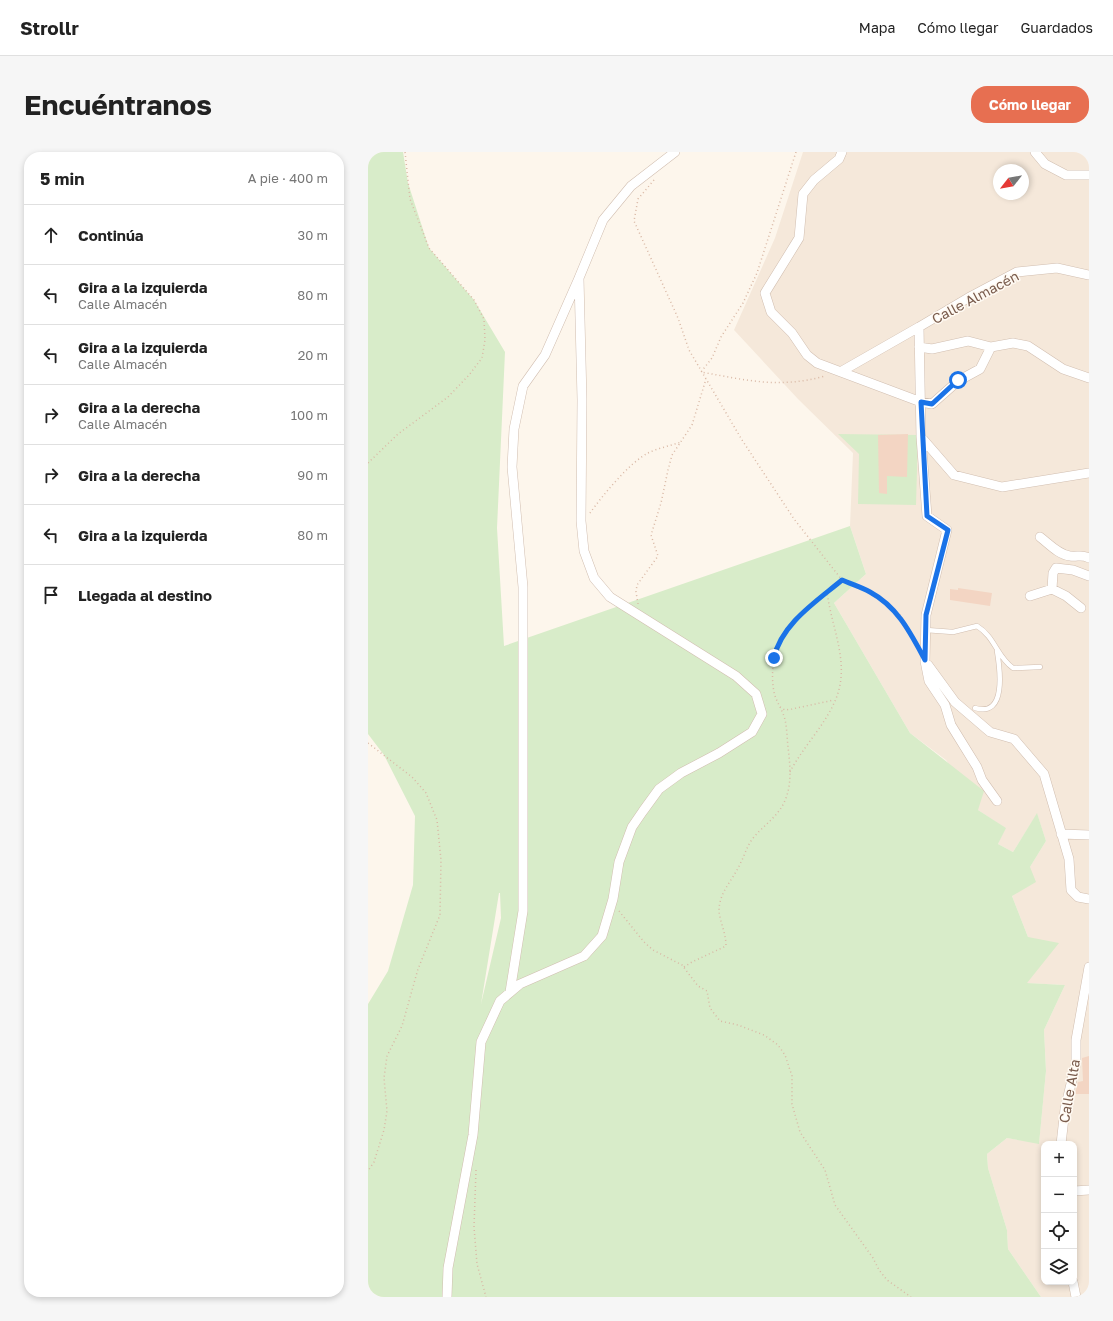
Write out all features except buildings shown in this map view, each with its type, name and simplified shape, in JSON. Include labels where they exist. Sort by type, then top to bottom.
[{"type":"street","points":[[510,992],[523,904],[523,587],[512,466],[514,429],[523,386],[545,354],[603,220],[631,186],[676,152]]},
{"type":"street","points":[[842,152],[839,159],[814,180],[803,194],[799,238],[765,293],[771,312],[792,333],[807,354],[817,363],[921,402],[932,404],[958,380],[980,369],[991,347]]},
{"type":"street","points":[[1035,152],[1045,164],[1066,176],[1089,175]]},
{"type":"street","name":"Calle Almacén","points":[[997,801],[982,780],[976,766],[951,725],[945,705],[929,681],[925,660],[926,615],[948,530],[927,516],[921,436],[919,327],[1017,272],[1057,268],[1089,275]]},
{"type":"street","points":[[447,1297],[448,1268],[473,1135],[481,1042],[500,1002],[520,984],[584,956],[602,936],[611,904],[619,862],[632,827],[659,790],[681,773],[719,753],[752,732],[762,714],[756,694],[736,676],[610,597],[594,578],[584,551],[581,521],[582,400],[579,278]]},
{"type":"street","points":[[842,372],[919,327]]},
{"type":"street","points":[[919,347],[932,349],[968,341],[991,347],[1013,343],[1028,346],[1063,369],[1089,378]]},
{"type":"street","points":[[921,436],[954,475],[1002,487],[1089,473]]},
{"type":"street","points":[[1040,538],[1064,555],[1084,555],[1089,558]]},
{"type":"street","points":[[1052,589],[1053,573],[1056,568],[1074,570],[1089,576]]},
{"type":"street","points":[[1030,596],[1052,589],[1066,596],[1081,608]]},
{"type":"street","points":[[925,660],[955,702],[990,732],[1014,739],[1044,774],[1069,859],[1071,890],[1078,897],[1089,899]]},
{"type":"street","points":[[1061,834],[1089,835]]},
{"type":"street","name":"Calle Alta","points":[[1061,1141],[1065,1109],[1076,1063],[1076,1040],[1089,967]]},
{"type":"street","points":[[1077,1191],[1089,1190]]},
{"type":"street","points":[[1074,1285],[1076,1297]]},
{"type":"lane","points":[[926,630],[953,632],[978,626],[992,638],[1008,664],[1013,668],[1040,667]]},
{"type":"lane","points":[[975,708],[985,710],[990,708],[996,700],[1000,689],[997,648]]},
{"type":"path","points":[[368,462],[398,434],[448,397],[469,375],[482,358],[485,340],[484,319],[474,300],[429,248],[410,199],[405,152]]},
{"type":"path","points":[[701,372],[712,358],[721,337],[743,303],[757,273],[796,152]]},
{"type":"path","points":[[659,175],[638,198],[634,221],[678,318],[689,350],[701,372],[742,440],[794,518],[842,580],[871,592],[900,615],[925,660]]},
{"type":"path","points":[[701,372],[773,383],[808,381],[842,372]]},
{"type":"path","points":[[641,616],[636,592],[637,585],[658,556],[651,535],[661,503],[672,456],[692,425],[706,379]]},
{"type":"path","points":[[581,521],[623,474],[638,460],[648,453],[681,442]]},
{"type":"path","points":[[684,967],[726,946],[725,931],[719,913],[722,896],[740,866],[753,838],[781,811],[787,797],[790,772],[786,720],[774,692],[772,675],[776,649],[792,625],[814,601],[842,580]]},
{"type":"path","points":[[790,772],[816,736],[840,685],[840,660],[827,591]]},
{"type":"path","points":[[780,707],[785,710],[834,700]]},
{"type":"path","points":[[368,743],[412,777],[426,793],[437,820],[441,860],[440,915],[418,969],[402,1026],[387,1056],[384,1078],[387,1111],[384,1130],[374,1162],[368,1170]]},
{"type":"path","points":[[611,904],[653,950],[684,967],[698,986],[707,991],[710,1008],[713,1014],[720,1021],[738,1025],[764,1035],[778,1045],[785,1054],[792,1076],[792,1104],[798,1127],[812,1152],[825,1170],[835,1205],[887,1280],[911,1297]]},
{"type":"path","points":[[476,1164],[474,1227],[477,1264],[486,1297]]},
{"type":"shaded area","points":[[803,152],[1089,152],[1089,1297],[1041,1297],[1008,1249],[1007,1230],[988,1168],[987,1154],[1007,1138],[1039,1143],[1046,1071],[1044,1030],[1065,985],[1026,983],[1028,937],[1012,896],[1046,841],[1037,814],[1013,852],[998,844],[1005,828],[978,810],[946,760],[910,733],[834,603],[866,574],[850,526],[853,453],[798,399],[734,330],[775,238]]},
{"type":"green space","points":[[368,152],[403,152],[408,183],[429,248],[474,300],[505,352],[497,528],[504,646],[850,526],[866,574],[834,603],[910,733],[984,791],[978,810],[1006,828],[998,844],[1013,852],[1037,813],[1046,841],[1030,867],[1036,882],[1012,896],[1028,937],[1059,943],[1027,983],[1065,985],[1044,1030],[1046,1071],[1039,1144],[1007,1138],[987,1154],[988,1168],[1007,1230],[1008,1249],[1041,1297],[368,1297],[368,1004],[388,971],[413,885],[415,816],[384,755],[368,734]],"holes":[[[499,893],[501,918],[481,1004]]]},
{"type":"green space","points":[[838,434],[918,435],[916,505],[858,504],[859,454]]},
{"type":"route","points":[[774,658],[776,649],[792,625],[818,598],[842,580],[871,592],[900,615],[925,660],[926,615],[948,530],[927,516],[921,436],[921,402],[932,404],[958,380]]}]
